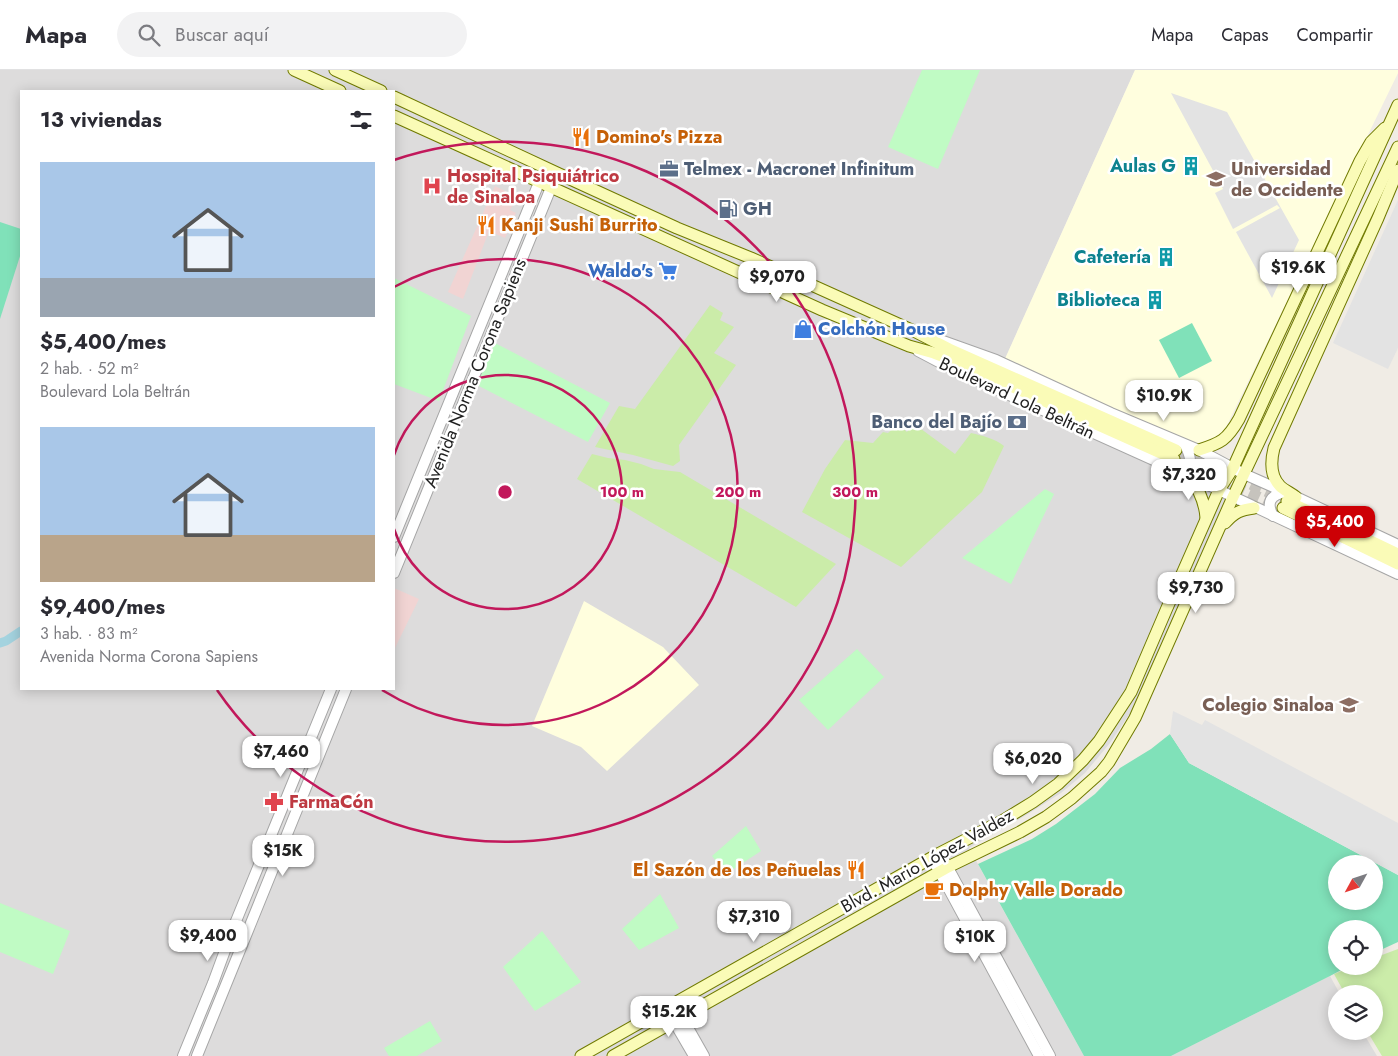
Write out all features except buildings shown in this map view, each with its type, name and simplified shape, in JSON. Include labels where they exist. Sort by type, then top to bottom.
[{"type":"main road","points":[[294,70],[338,90]]},
{"type":"main road","points":[[335,70],[379,90]]},
{"type":"main road","name":"Boulevard Lola Beltrán","points":[[395,97],[677,228],[751,258],[1178,451]]},
{"type":"main road","name":"Blvd. Mario López Valdez","points":[[581,1056],[936,856],[1002,821],[1058,784],[1083,760],[1099,741],[1131,692],[1218,491],[1233,468],[1398,105]]},
{"type":"main road","name":"Boulevard Lola Beltrán","points":[[395,116],[822,310],[909,346],[955,361],[1178,451]]},
{"type":"main road","points":[[1199,450],[1222,442],[1234,428],[1360,160],[1370,142],[1389,123]]},
{"type":"main road","name":"Blvd. Mario López Valdez","points":[[613,1056],[944,870],[1006,840],[1046,817],[1086,786],[1109,762],[1135,718],[1244,474],[1398,149]]},
{"type":"main road","points":[[1288,499],[1276,480],[1272,465],[1274,448],[1398,170]]},
{"type":"main road","points":[[1189,476],[1201,495],[1205,507],[1206,520]]},
{"type":"main road","name":"Boulevard Lola Beltrán","points":[[1288,499],[1398,554]]},
{"type":"main road","name":"Boulevard Lola Beltrán","points":[[1288,499],[1398,564]]},
{"type":"main road","points":[[1219,530],[1235,513],[1240,510],[1254,508]]},
{"type":"street","name":"Avenida Norma Corona Sapiens","points":[[395,535],[545,168]]},
{"type":"street","name":"Avenida Norma Corona Sapiens","points":[[395,571],[557,173]]},
{"type":"street","name":"Boulevard Lola Beltrán","points":[[909,346],[956,371],[1189,476],[1398,574]]},
{"type":"street","name":"Boulevard Lola Beltrán","points":[[1178,451],[1199,450],[1288,499],[1398,544]]},
{"type":"street","points":[[1178,451],[1190,454],[1190,463],[1178,471]]},
{"type":"street","points":[[1273,516],[1269,505],[1273,496],[1288,499]]},
{"type":"street","points":[[183,1056],[237,918],[331,690]]},
{"type":"street","points":[[197,1056],[346,690]]},
{"type":"street","points":[[936,856],[1050,1056]]},
{"type":"street","points":[[944,870],[1039,1056]]},
{"type":"street","points":[[670,1005],[704,1056]]},
{"type":"street","points":[[678,1019],[694,1056]]},
{"type":"shaded area","points":[[0,70],[1135,70],[1004,361],[1071,411],[1232,485],[1135,706],[1110,743],[1085,773],[1061,793],[969,848],[1084,1056],[0,1056]]},
{"type":"shaded area","name":"Universidad de Occidente","points":[[1135,70],[1398,70],[1214,452],[1004,361]]},
{"type":"shaded area","points":[[1171,93],[1227,112],[1299,240],[1272,298],[1236,232],[1280,208],[1277,205],[1233,229],[1215,193],[1223,189]]},
{"type":"shaded area","points":[[495,186],[517,197],[510,210],[516,213],[505,238],[489,231],[463,299],[448,292]]},
{"type":"shaded area","points":[[1398,200],[1398,348],[1388,369],[1333,343]]},
{"type":"shaded area","points":[[395,588],[419,599],[395,648]]},
{"type":"shaded area","points":[[584,601],[663,647],[699,685],[607,771],[581,747],[532,726]]},
{"type":"shaded area","points":[[1173,711],[1202,725],[1205,720],[1398,823],[1398,875],[1383,867],[1383,855],[1361,855],[1189,763],[1170,734]]},
{"type":"shaded area","points":[[1330,976],[1335,985],[1328,985],[1328,1040],[1367,1040],[1377,1056],[1171,1056]]},
{"type":"green space","points":[[922,70],[980,70],[938,169],[888,147]]},
{"type":"green space","points":[[0,222],[20,229],[20,256],[0,319]]},
{"type":"green space","points":[[395,278],[471,316],[439,401],[395,384]]},
{"type":"green space","points":[[710,305],[723,313],[720,320],[734,327],[714,353],[736,365],[679,445],[680,461],[673,466],[595,447],[619,406],[635,409]]},
{"type":"green space","points":[[1192,323],[1212,361],[1179,378],[1159,340]]},
{"type":"green space","points":[[493,342],[610,403],[588,442],[475,384]]},
{"type":"green space","points":[[913,423],[955,454],[971,433],[992,439],[1004,446],[982,492],[901,567],[802,512],[825,469],[845,440],[873,443],[883,432],[888,433],[898,424],[907,432]]},
{"type":"green space","points":[[592,454],[625,460],[654,469],[680,472],[836,564],[796,607],[577,479]]},
{"type":"green space","points":[[1045,489],[1054,494],[1011,584],[962,558]]},
{"type":"green space","points":[[857,649],[884,677],[828,730],[799,700]]},
{"type":"green space","points":[[1170,734],[1189,763],[1361,855],[1328,855],[1328,910],[1383,910],[1383,867],[1398,875],[1398,942],[1383,949],[1383,920],[1328,920],[1328,975],[1332,975],[1171,1056],[1084,1056],[978,864],[1032,839],[1056,824],[1095,794],[1120,768],[1151,749]]},
{"type":"green space","points":[[746,826],[761,851],[726,874],[712,856]]},
{"type":"green space","points":[[660,894],[679,928],[639,950],[622,929]]},
{"type":"green space","points":[[0,903],[70,931],[53,974],[0,952]]},
{"type":"green space","points":[[542,931],[581,982],[535,1011],[503,967]]},
{"type":"green space","points":[[1398,949],[1398,1056],[1382,1056],[1372,1040],[1383,1040],[1383,985],[1340,985],[1335,975],[1383,975],[1383,955]]},
{"type":"green space","points":[[430,1021],[442,1041],[417,1056],[389,1056],[384,1048]]},
{"type":"waterway","points":[[0,643],[20,632]]},
{"type":"tunnel","points":[[1176,450],[1283,499]]},
{"type":"tunnel","points":[[1174,459],[1283,508]]},
{"type":"place","name":"Domino's Pizza","points":[[581,137]]},
{"type":"place","name":"Aulas G","points":[[1191,166]]},
{"type":"place","name":"Telmex - Macronet Infinitum","points":[[669,169]]},
{"type":"place","name":"Universidad de Occidente","points":[[1216,179]]},
{"type":"place","name":"Hospital Psiquiátrico de Sinaloa","points":[[432,186]]},
{"type":"place","name":"GH","points":[[728,209]]},
{"type":"place","name":"Kanji Sushi Burrito","points":[[486,225]]},
{"type":"place","name":"Cafetería","points":[[1166,257]]},
{"type":"place","name":"Waldo's","points":[[668,271]]},
{"type":"place","name":"Biblioteca","points":[[1155,300]]},
{"type":"place","name":"Colchón House","points":[[803,329]]},
{"type":"place","name":"Banco del Bajío","points":[[1017,422]]},
{"type":"place","name":"Colegio Sinaloa","points":[[1349,705]]},
{"type":"place","name":"FarmaCón","points":[[274,802]]},
{"type":"place","name":"El Sazón de los Peñuelas","points":[[856,870]]},
{"type":"place","name":"Dolphy Valle Dorado","points":[[934,890]]}]
